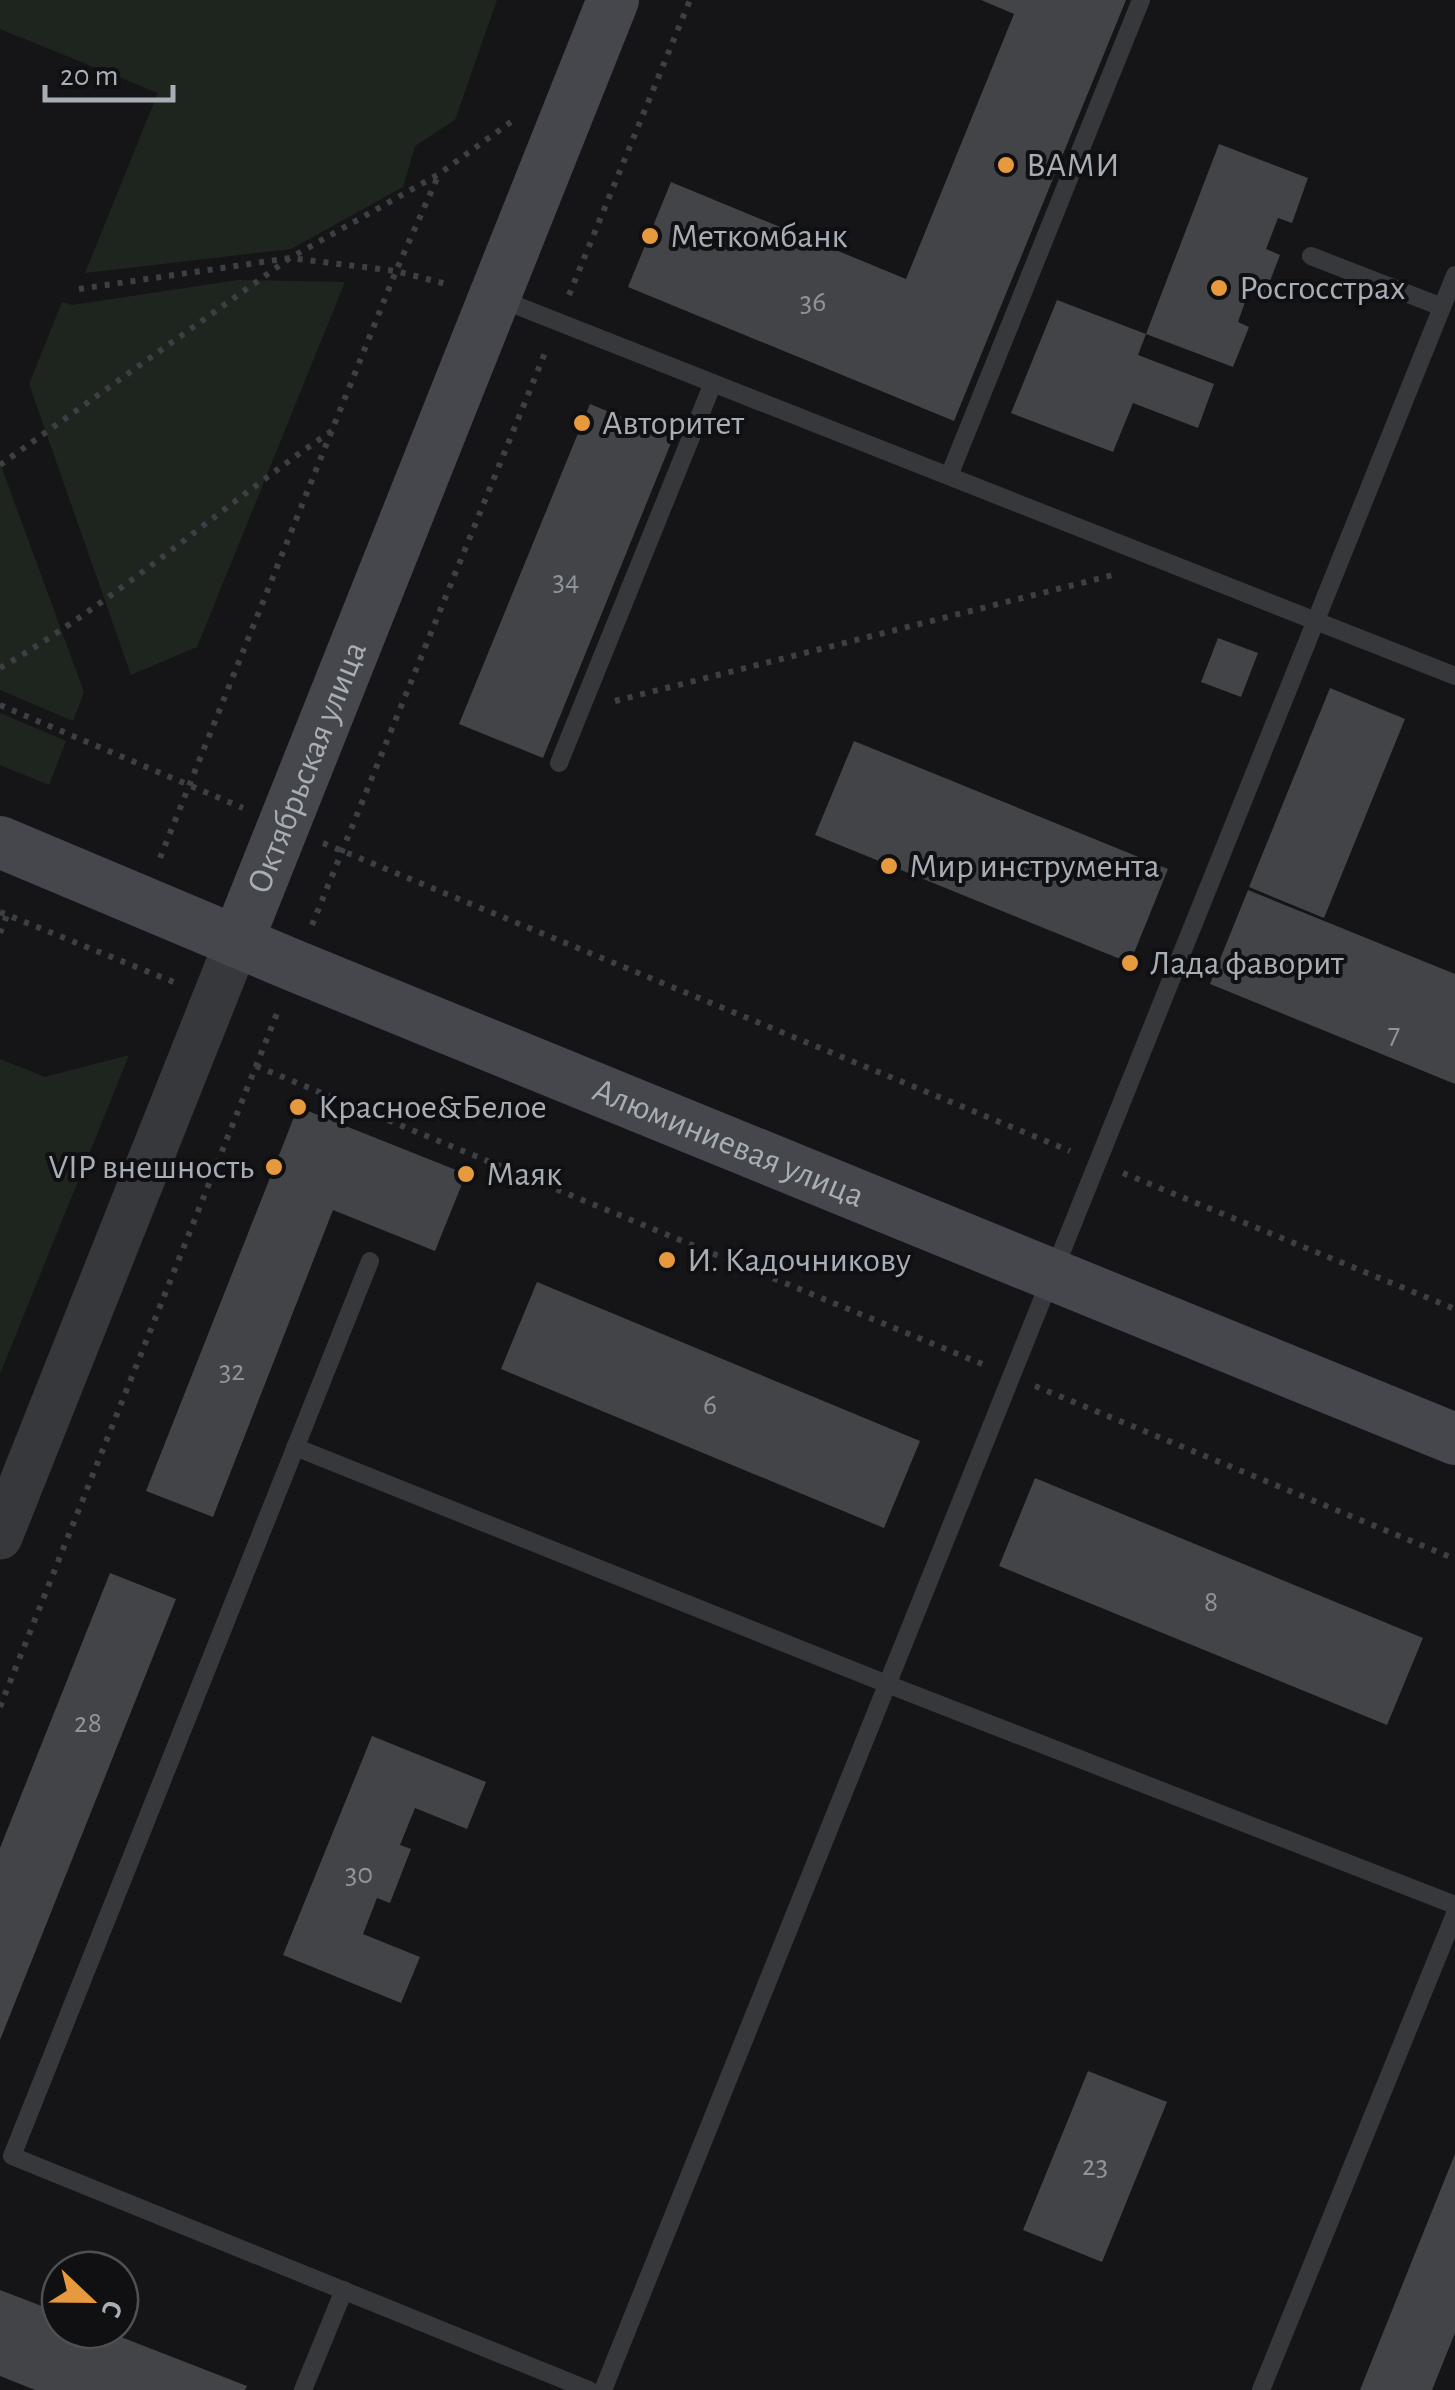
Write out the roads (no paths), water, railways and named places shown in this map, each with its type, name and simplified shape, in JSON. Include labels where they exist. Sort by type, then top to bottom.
[{"type":"main road","name":"Октябрьская улица","points":[[237,942],[614,0]]},
{"type":"main road","name":"Алюминиевая улица","points":[[0,842],[1455,1439]]},
{"type":"street","name":"Октябрьская улица","points":[[0,1537],[237,942]]},
{"type":"lane","points":[[950,476],[1141,0]]},
{"type":"lane","points":[[1311,256],[1442,307]]},
{"type":"lane","points":[[604,2390],[1455,275]]},
{"type":"lane","points":[[494,297],[1455,676]]},
{"type":"lane","points":[[559,764],[712,383]]},
{"type":"lane","points":[[370,1260],[12,2156],[590,2390]]},
{"type":"lane","points":[[295,1447],[886,1684],[1455,1905]]},
{"type":"lane","points":[[1261,2390],[1455,1914]]},
{"type":"lane","points":[[303,2390],[344,2290]]},
{"type":"place","name":"ВАМИ","points":[[1006,165]]},
{"type":"place","name":"Меткомбанк","points":[[650,236]]},
{"type":"place","name":"Росгосстрах","points":[[1219,288]]},
{"type":"place","name":"Авторитет","points":[[582,423]]},
{"type":"place","name":"Мир инструмента","points":[[889,866]]},
{"type":"place","name":"Лада фаворит","points":[[1130,963]]},
{"type":"place","name":"Красное&Белое","points":[[298,1107]]},
{"type":"place","name":"VIP внешность","points":[[274,1167]]},
{"type":"place","name":"Маяк","points":[[466,1174]]},
{"type":"place","name":"И. Кадочникову","points":[[667,1260]]}]
